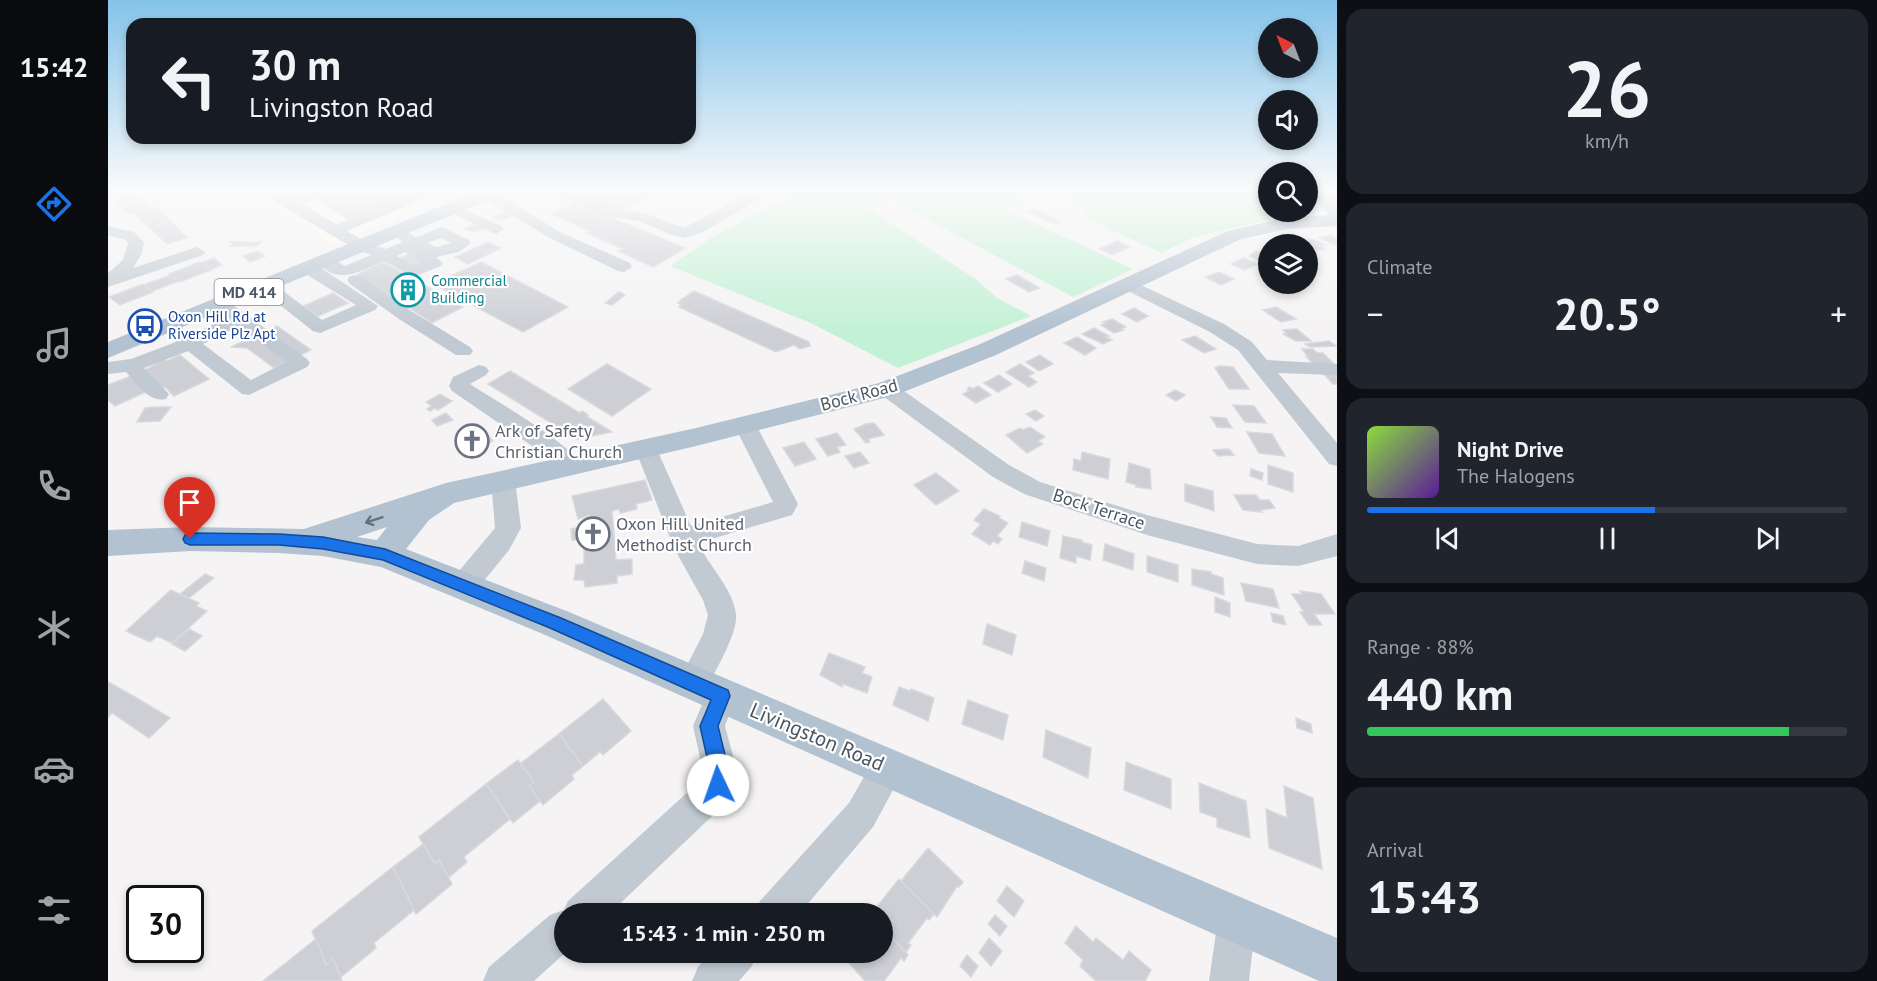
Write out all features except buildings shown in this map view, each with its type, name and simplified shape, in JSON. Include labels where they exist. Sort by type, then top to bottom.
[{"type":"main road","name":"MD 414","points":[[111,346],[168,326],[383,237]]},
{"type":"main road","name":"Bock Road","points":[[385,555],[414,514],[429,501],[446,494],[646,449],[887,389],[987,350],[1231,237]]},
{"type":"main road","points":[[304,541],[429,501]]},
{"type":"main road","name":"Livingston Road","points":[[108,543],[190,539],[304,541],[385,555],[464,585],[1337,963]]},
{"type":"street","points":[[108,282],[128,264],[135,254],[136,242],[131,237]]},
{"type":"street","points":[[344,272],[385,255],[346,237]]},
{"type":"street","points":[[406,237],[416,243]]},
{"type":"street","points":[[557,237],[624,267]]},
{"type":"street","points":[[108,282],[194,248],[128,264]]},
{"type":"street","points":[[317,264],[344,272],[382,296],[405,315],[463,351]]},
{"type":"street","points":[[265,286],[320,327],[369,306],[317,264]]},
{"type":"street","points":[[1128,284],[1229,335],[1245,346],[1337,458]]},
{"type":"street","points":[[168,326],[249,389],[300,363],[220,304]]},
{"type":"street","points":[[108,368],[130,366],[240,319]]},
{"type":"street","points":[[130,366],[159,394]]},
{"type":"street","points":[[1263,366],[1331,369]]},
{"type":"street","points":[[479,371],[460,381],[459,386],[549,447],[570,465]]},
{"type":"street","name":"Bock Terrace","points":[[887,389],[1001,471],[1049,494],[1147,525],[1257,554],[1298,556],[1325,550],[1337,544]]},
{"type":"street","points":[[683,538],[783,508],[786,504],[745,425]]},
{"type":"street","points":[[593,903],[715,790],[720,778],[709,726],[707,690],[722,615],[716,598],[683,538],[646,449]]},
{"type":"street","points":[[464,585],[500,543],[508,528],[503,480]]},
{"type":"street","points":[[783,903],[861,815],[888,768]]},
{"type":"street","points":[[1229,981],[1237,919]]},
{"type":"street","points":[[503,981],[554,938]]},
{"type":"street","points":[[712,981],[728,963]]},
{"type":"shaded area","points":[[321,237],[353,237],[333,245]]},
{"type":"green space","points":[[713,237],[911,237],[977,280],[997,298],[1031,316],[898,368],[811,323],[670,266]]},
{"type":"green space","points":[[960,237],[1064,237],[1133,269],[1073,297]]},
{"type":"green space","points":[[1126,237],[1195,237],[1161,253]]},
{"type":"place","name":"Commercial Building","points":[[408,290]]},
{"type":"place","name":"Oxon Hill Rd at Riverside Plz Apt","points":[[145,326]]},
{"type":"place","name":"Ark of Safety Christian Church","points":[[472,441]]},
{"type":"place","name":"Oxon Hill United Methodist Church","points":[[593,534]]},
{"type":"route","points":[[190,539],[323,543],[385,555],[556,623],[721,696],[709,726],[720,771],[718,785]]}]
